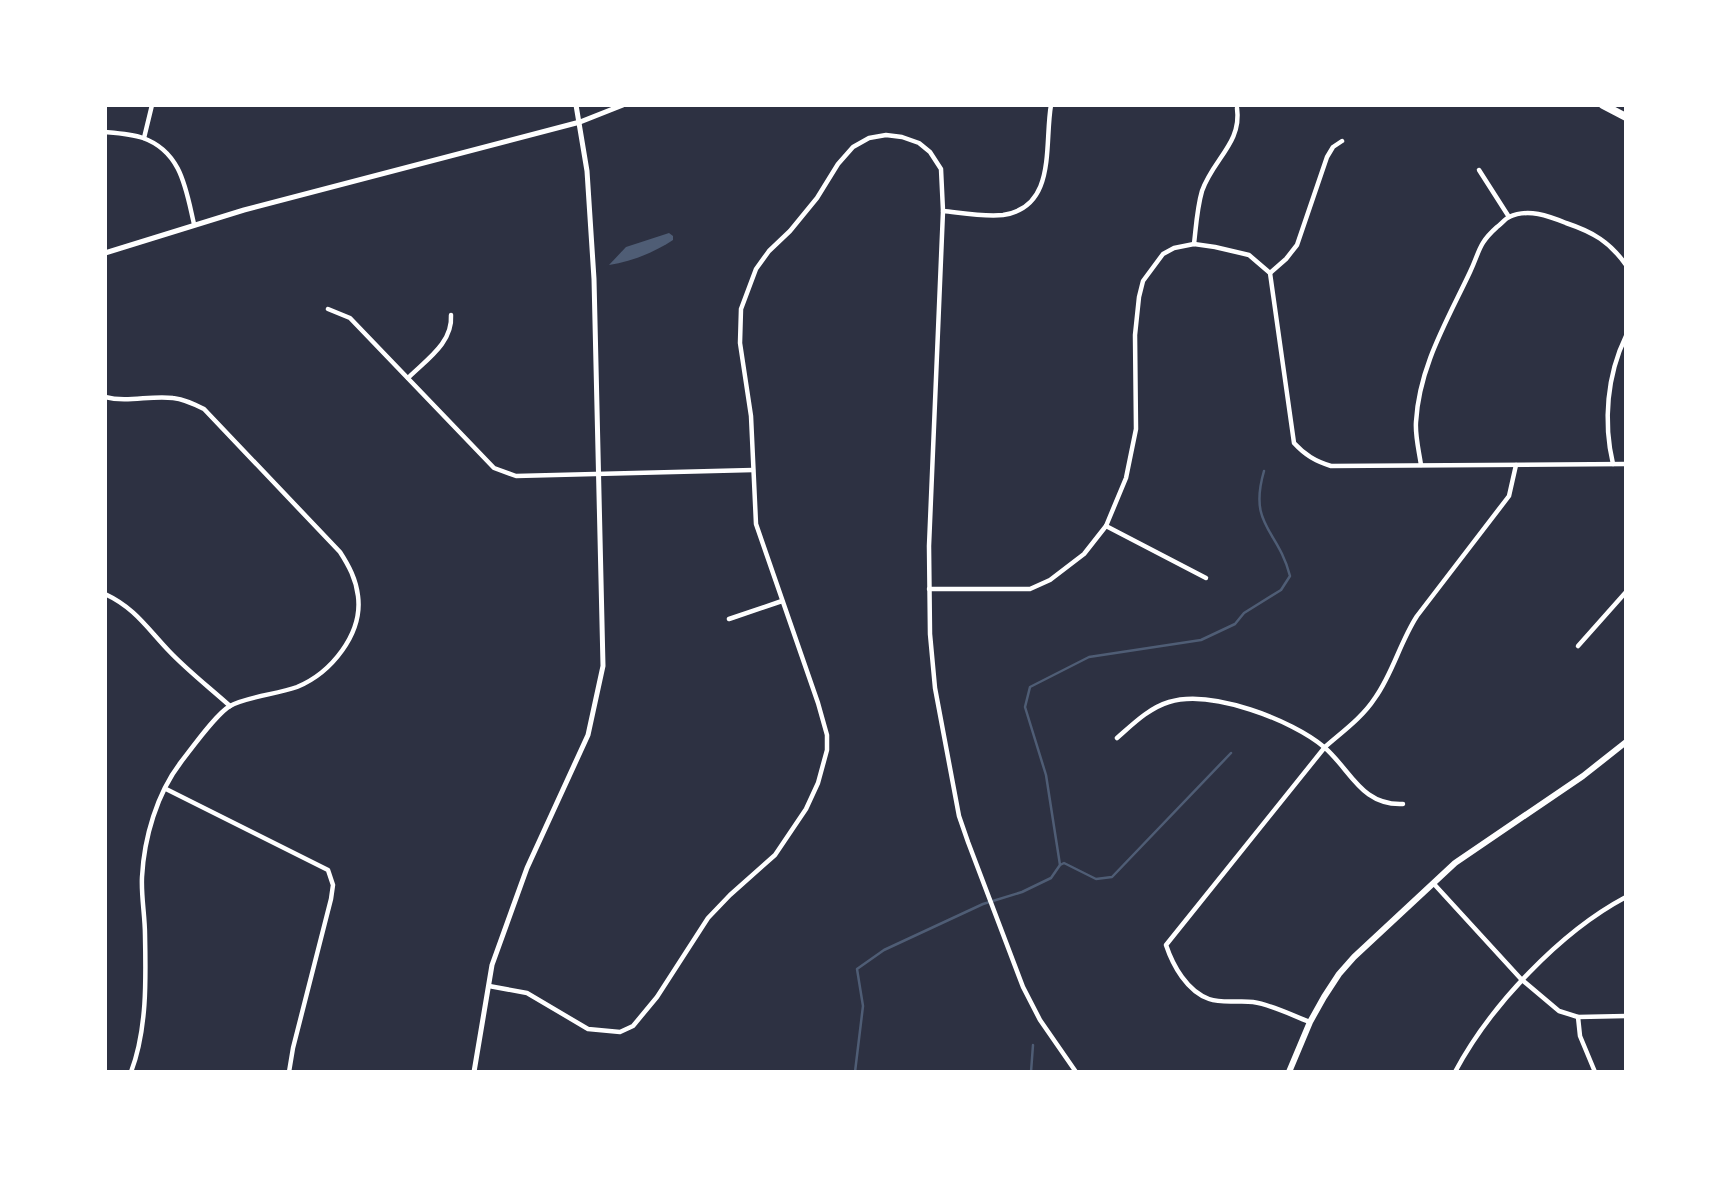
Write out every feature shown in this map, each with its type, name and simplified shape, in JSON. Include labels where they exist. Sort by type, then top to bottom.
[{"type":"highway","points":[[1603,105],[1626,117]]},
{"type":"main road","points":[[1289,1072],[1310,1022],[1339,974],[1455,863],[1583,776],[1626,742]]},
{"type":"street","points":[[144,138],[152,105]]},
{"type":"street","points":[[474,1072],[492,965],[527,868],[588,735],[603,666],[593,264],[588,185],[576,105]]},
{"type":"street","points":[[105,253],[194,224],[580,122],[623,105]]},
{"type":"street","points":[[943,211],[1002,215],[1022,210],[1034,201],[1041,186],[1045,166],[1051,105]]},
{"type":"street","points":[[1194,244],[1203,190],[1216,163],[1234,138],[1239,122],[1237,108]]},
{"type":"street","points":[[105,131],[144,138],[167,152],[177,163],[194,224]]},
{"type":"street","points":[[489,986],[527,993],[588,1030],[620,1032],[633,1026],[649,1007],[708,918],[775,855],[806,809],[818,783],[827,750],[827,735],[756,524],[751,416],[740,343],[741,309],[756,269],[817,198],[838,164],[853,147],[869,138],[886,135],[902,137],[919,143],[930,152],[941,169],[943,211],[932,435],[929,589],[935,688],[959,816],[1023,986],[1040,1020],[1076,1072]]},
{"type":"street","points":[[1270,274],[1297,245],[1327,157],[1342,141]]},
{"type":"street","points":[[1479,170],[1509,217]]},
{"type":"street","points":[[1421,465],[1416,424],[1429,357],[1483,239],[1509,217],[1527,213],[1544,214],[1591,231],[1626,265]]},
{"type":"street","points":[[929,589],[1030,589],[1050,580],[1084,554],[1106,526],[1126,478],[1136,429],[1135,335],[1143,281],[1163,254],[1174,248],[1194,244],[1249,255],[1270,274],[1294,443],[1305,456],[1331,466],[1626,464]]},
{"type":"street","points":[[328,309],[350,318],[494,468],[516,476],[753,470]]},
{"type":"street","points":[[408,378],[446,341],[452,329],[451,315]]},
{"type":"street","points":[[1613,464],[1607,423],[1611,380],[1618,352],[1626,337]]},
{"type":"street","points":[[105,397],[118,400],[173,398],[188,401],[204,410],[340,552],[352,570],[359,597],[356,624],[345,648],[331,663],[298,686],[230,706],[178,765],[166,789],[154,816],[142,878],[145,988],[142,1034],[131,1072]]},
{"type":"street","points":[[1310,1022],[1270,1006],[1209,999],[1182,978],[1166,945],[1325,747],[1375,699],[1405,635],[1417,616],[1509,496],[1516,464]]},
{"type":"street","points":[[1106,526],[1206,578]]},
{"type":"street","points":[[1578,646],[1626,592]]},
{"type":"street","points":[[105,594],[138,614],[170,652],[230,706]]},
{"type":"street","points":[[729,619],[782,601]]},
{"type":"street","points":[[1117,738],[1154,708],[1171,701],[1202,698],[1220,700],[1277,720],[1325,747],[1357,785],[1373,798],[1390,804],[1403,804]]},
{"type":"street","points":[[166,789],[328,870],[333,885],[331,899],[289,1072]]},
{"type":"street","points":[[1434,884],[1521,979],[1559,1011],[1578,1017],[1626,1016]]},
{"type":"street","points":[[1455,1072],[1469,1047],[1521,979],[1585,924],[1626,897]]},
{"type":"street","points":[[1578,1017],[1580,1036],[1595,1072]]},
{"type":"water","points":[[669,233],[673,240],[658,249],[609,265],[626,247]]},
{"type":"waterway","points":[[855,1072],[863,1006],[857,969],[884,950],[983,904],[1022,892],[1051,878],[1060,865],[1046,775],[1025,707],[1030,687],[1089,657],[1201,640],[1235,624],[1244,613],[1281,590],[1290,576],[1285,560],[1262,516],[1260,489],[1264,471]]},
{"type":"waterway","points":[[1060,865],[1064,863],[1096,879],[1112,877],[1231,753]]},
{"type":"waterway","points":[[1031,1072],[1033,1045]]}]
